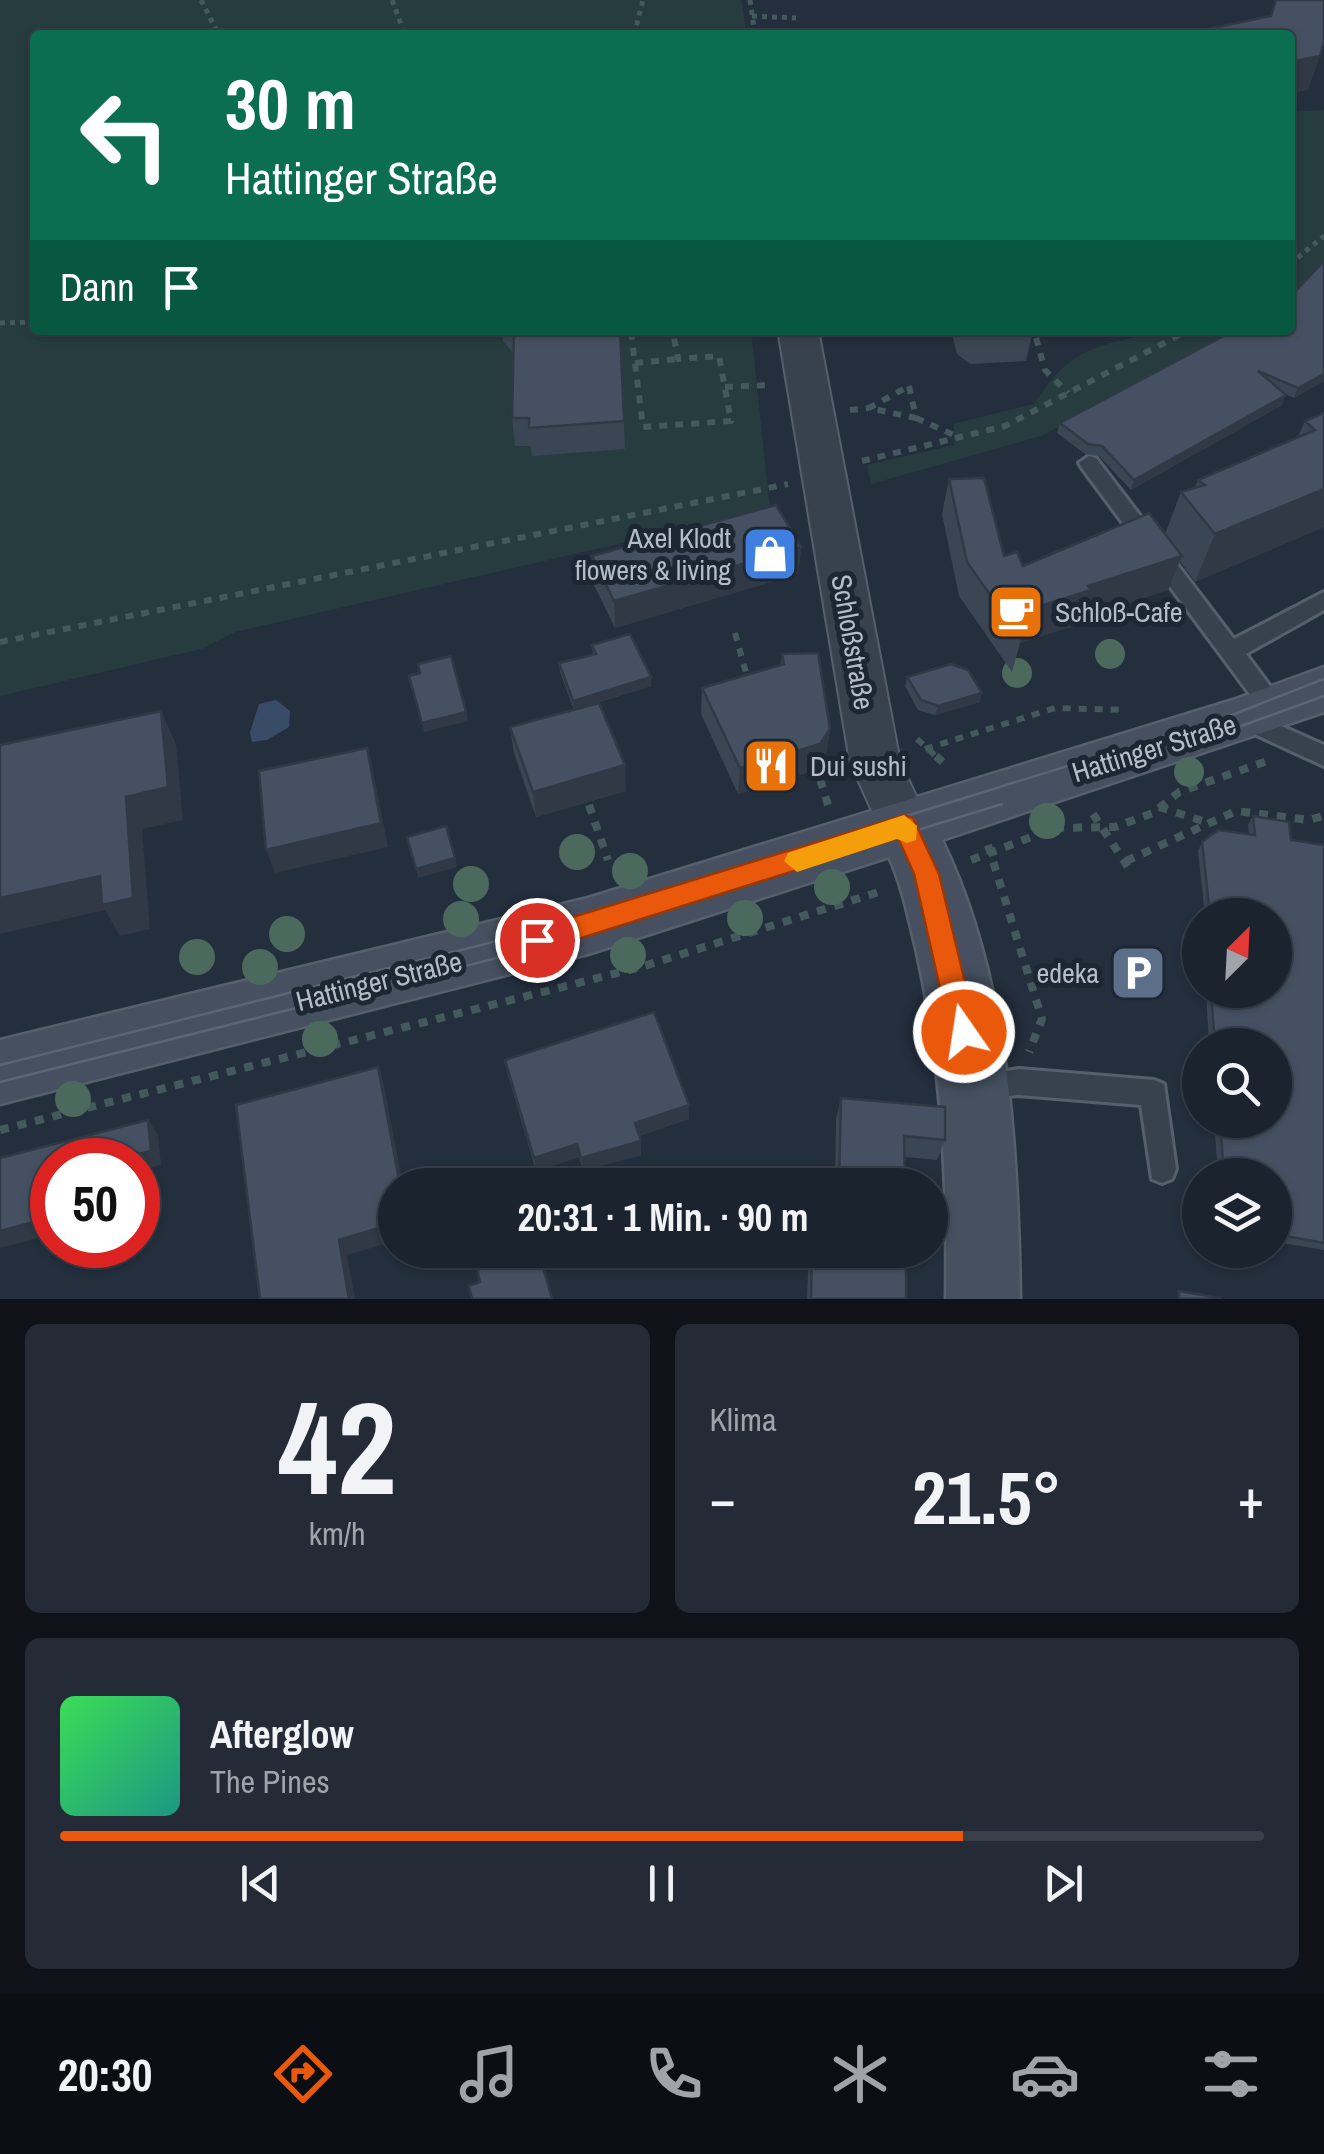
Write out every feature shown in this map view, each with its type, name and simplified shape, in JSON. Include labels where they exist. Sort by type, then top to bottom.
[{"type":"main road","name":"Hattinger Straße","points":[[0,1072],[531,942],[904,826],[1277,719]]},
{"type":"main road","name":"Schloßstraße","points":[[904,826],[926,874],[996,1084],[982,1152],[982,1299]]},
{"type":"street","name":"Schloßstraße","points":[[799,335],[875,762],[904,826]]},
{"type":"lane","points":[[1089,463],[1277,719],[1324,756]]},
{"type":"lane","points":[[1228,653],[1324,600]]},
{"type":"lane","points":[[996,1084],[1154,1094],[1162,1170]]},
{"type":"path","points":[[201,0],[216,30]]},
{"type":"path","points":[[392,0],[403,30]]},
{"type":"path","points":[[635,30],[644,0]]},
{"type":"path","points":[[750,0],[754,30]]},
{"type":"path","points":[[752,16],[796,18]]},
{"type":"path","points":[[1295,260],[1324,236]]},
{"type":"path","points":[[0,324],[30,322]]},
{"type":"path","points":[[632,335],[635,363],[643,427],[731,422],[719,356],[635,363]]},
{"type":"path","points":[[674,335],[678,359]]},
{"type":"path","points":[[1032,335],[1044,370],[1068,393]]},
{"type":"path","points":[[0,642],[822,478],[853,464],[1005,426],[1178,335]]},
{"type":"path","points":[[869,408],[909,386],[916,418]]},
{"type":"path","points":[[844,411],[869,408],[916,418],[958,438]]},
{"type":"path","points":[[735,633],[748,680],[761,675]]},
{"type":"path","points":[[912,757],[927,748],[1055,708],[1135,710]]},
{"type":"path","points":[[959,864],[1055,828],[1105,829],[1153,813],[1277,719]]},
{"type":"path","points":[[914,736],[946,764]]},
{"type":"path","points":[[780,781],[786,791]]},
{"type":"path","points":[[821,782],[826,800]]},
{"type":"path","points":[[588,805],[608,860]]},
{"type":"path","points":[[1159,806],[1209,823]]},
{"type":"path","points":[[1126,862],[1236,810],[1309,820],[1323,816]]},
{"type":"path","points":[[1263,812],[1265,828]]},
{"type":"path","points":[[1093,814],[1132,873]]},
{"type":"path","points":[[992,853],[1042,1019],[996,1084]]},
{"type":"green space","points":[[0,0],[741,0],[746,30],[30,30],[30,335],[752,335],[770,509],[235,632],[201,649],[0,696]]},
{"type":"green space","points":[[1324,110],[1324,263],[1295,291],[1295,112]]},
{"type":"green space","points":[[1233,335],[1041,436],[871,484],[867,465],[954,445],[954,424],[1034,404],[1056,375],[1078,357],[1104,345],[1140,336]]},
{"type":"water","points":[[276,700],[290,711],[289,727],[267,740],[252,742],[250,732],[259,704]]},
{"type":"building","points":[[1276,0],[1324,0],[1320,56],[1295,61],[1295,30],[1203,30],[1271,16]]},
{"type":"building","points":[[1324,261],[1324,374],[1298,388],[1258,371],[1286,395],[1134,480],[1102,446],[1088,444],[1060,423],[1226,335],[1295,335],[1295,292]]},
{"type":"building","points":[[514,335],[620,335],[624,421],[529,428],[529,418],[512,418]]},
{"type":"building","points":[[1324,413],[1324,489],[1215,534],[1181,492],[1205,485],[1198,480],[1315,430],[1305,421]]},
{"type":"building","points":[[984,478],[1004,556],[1017,552],[1023,566],[1149,513],[1182,556],[1018,613],[1021,639],[967,562],[949,479]]},
{"type":"building","points":[[776,505],[801,547],[614,601],[592,556]]},
{"type":"building","points":[[630,634],[651,677],[573,701],[559,663],[596,654],[592,645]]},
{"type":"building","points":[[818,653],[830,729],[820,744],[740,768],[702,688],[784,664],[782,654]]},
{"type":"building","points":[[451,656],[466,712],[422,723],[409,676],[420,673],[418,664]]},
{"type":"building","points":[[951,664],[968,670],[982,693],[938,706],[921,700],[907,677]]},
{"type":"building","points":[[599,703],[625,765],[533,792],[510,727]]},
{"type":"building","points":[[161,711],[168,787],[126,797],[133,898],[102,905],[100,876],[0,898],[0,745]]},
{"type":"building","points":[[367,748],[381,823],[266,850],[259,771]]},
{"type":"building","points":[[1253,816],[1289,822],[1291,840],[1324,845],[1324,1243],[1292,1237],[1292,1158],[1223,1158],[1221,1138],[1292,1138],[1292,1028],[1214,1028],[1212,1008],[1292,1008],[1292,898],[1208,898],[1202,842],[1218,830],[1255,835]]},
{"type":"building","points":[[446,826],[455,858],[416,869],[407,837]]},
{"type":"building","points":[[654,1012],[689,1105],[635,1123],[641,1141],[581,1158],[577,1144],[534,1158],[505,1060]]},
{"type":"building","points":[[378,1067],[397,1168],[378,1168],[378,1228],[339,1240],[349,1299],[260,1299],[236,1105]]},
{"type":"building","points":[[841,1098],[945,1107],[945,1140],[904,1136],[905,1168],[839,1168]]},
{"type":"building","points":[[148,1120],[150,1138],[78,1138]]},
{"type":"building","points":[[30,1150],[30,1223],[0,1231],[0,1158]]},
{"type":"building","points":[[543,1268],[552,1299],[472,1299],[469,1286],[480,1282],[477,1270]]},
{"type":"building","points":[[812,1268],[906,1268],[906,1299],[811,1299]]},
{"type":"building","points":[[1179,1291],[1220,1298],[1220,1299],[1179,1299]]},
{"type":"tram line","points":[[0,1065],[525,934],[1229,716],[1324,679]]},
{"type":"tram line","points":[[1211,737],[1324,696]]},
{"type":"tram line","points":[[921,829],[1002,804]]},
{"type":"tram line","points":[[0,1082],[553,944],[811,863]]},
{"type":"slow traffic","points":[[797,861],[904,826],[907,832]]},
{"type":"place","name":"Axel Klodt flowers & living","points":[[770,554]]},
{"type":"place","name":"Schloß-Cafe","points":[[1016,612]]},
{"type":"place","name":"Dui sushi","points":[[771,766]]},
{"type":"place","name":"edeka","points":[[1138,973]]},
{"type":"route","points":[[537,940],[904,826],[926,874],[964,1032]]}]
